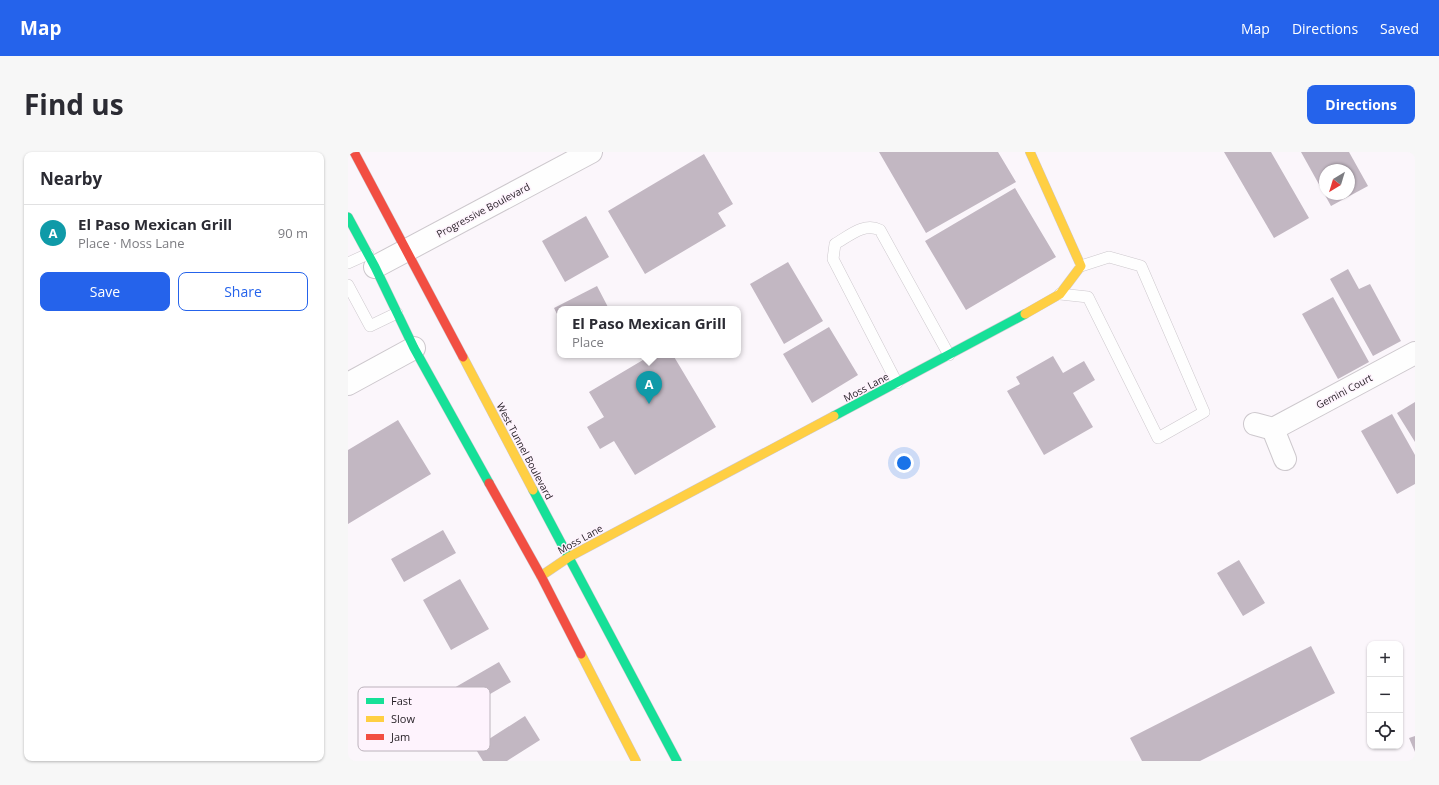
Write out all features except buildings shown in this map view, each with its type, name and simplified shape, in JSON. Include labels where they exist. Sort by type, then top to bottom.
[{"type":"main road","name":"West Tunnel Boulevard","points":[[354,152],[405,251],[677,761]]},
{"type":"main road","points":[[1030,152],[1081,266]]},
{"type":"main road","points":[[348,217],[351,231],[371,260],[414,348],[541,576],[636,761]]},
{"type":"main road","name":"Moss Lane","points":[[541,576],[569,557],[897,383],[1060,294],[1081,266]]},
{"type":"street","name":"Progressive Boulevard","points":[[371,260],[405,251],[564,162],[591,152]]},
{"type":"street","points":[[348,384],[414,348]]},
{"type":"street","name":"Gemini Court","points":[[1285,459],[1264,426],[1415,353]]},
{"type":"lane","points":[[897,383],[833,259],[835,244],[866,226],[873,226],[880,230],[949,355]]},
{"type":"lane","points":[[1060,294],[1088,297],[1158,438],[1204,412],[1141,266],[1110,257],[1081,266]]},
{"type":"lane","points":[[348,263],[371,260]]},
{"type":"lane","points":[[348,285],[370,326],[396,313]]},
{"type":"traffic: fast","points":[[348,217],[375,267],[414,348],[489,483]]},
{"type":"traffic: fast","points":[[834,416],[1025,314]]},
{"type":"traffic: fast","points":[[533,490],[677,761]]},
{"type":"traffic: slow","points":[[1025,314],[1060,294],[1081,266],[1030,152]]},
{"type":"traffic: slow","points":[[463,357],[533,490]]},
{"type":"traffic: slow","points":[[541,576],[569,557],[834,416]]},
{"type":"traffic: slow","points":[[581,654],[636,761]]},
{"type":"traffic: jam","points":[[354,152],[463,357]]},
{"type":"traffic: jam","points":[[489,483],[541,576],[581,654]]},
{"type":"place","name":"El Paso Mexican Grill","points":[[649,404]]}]
